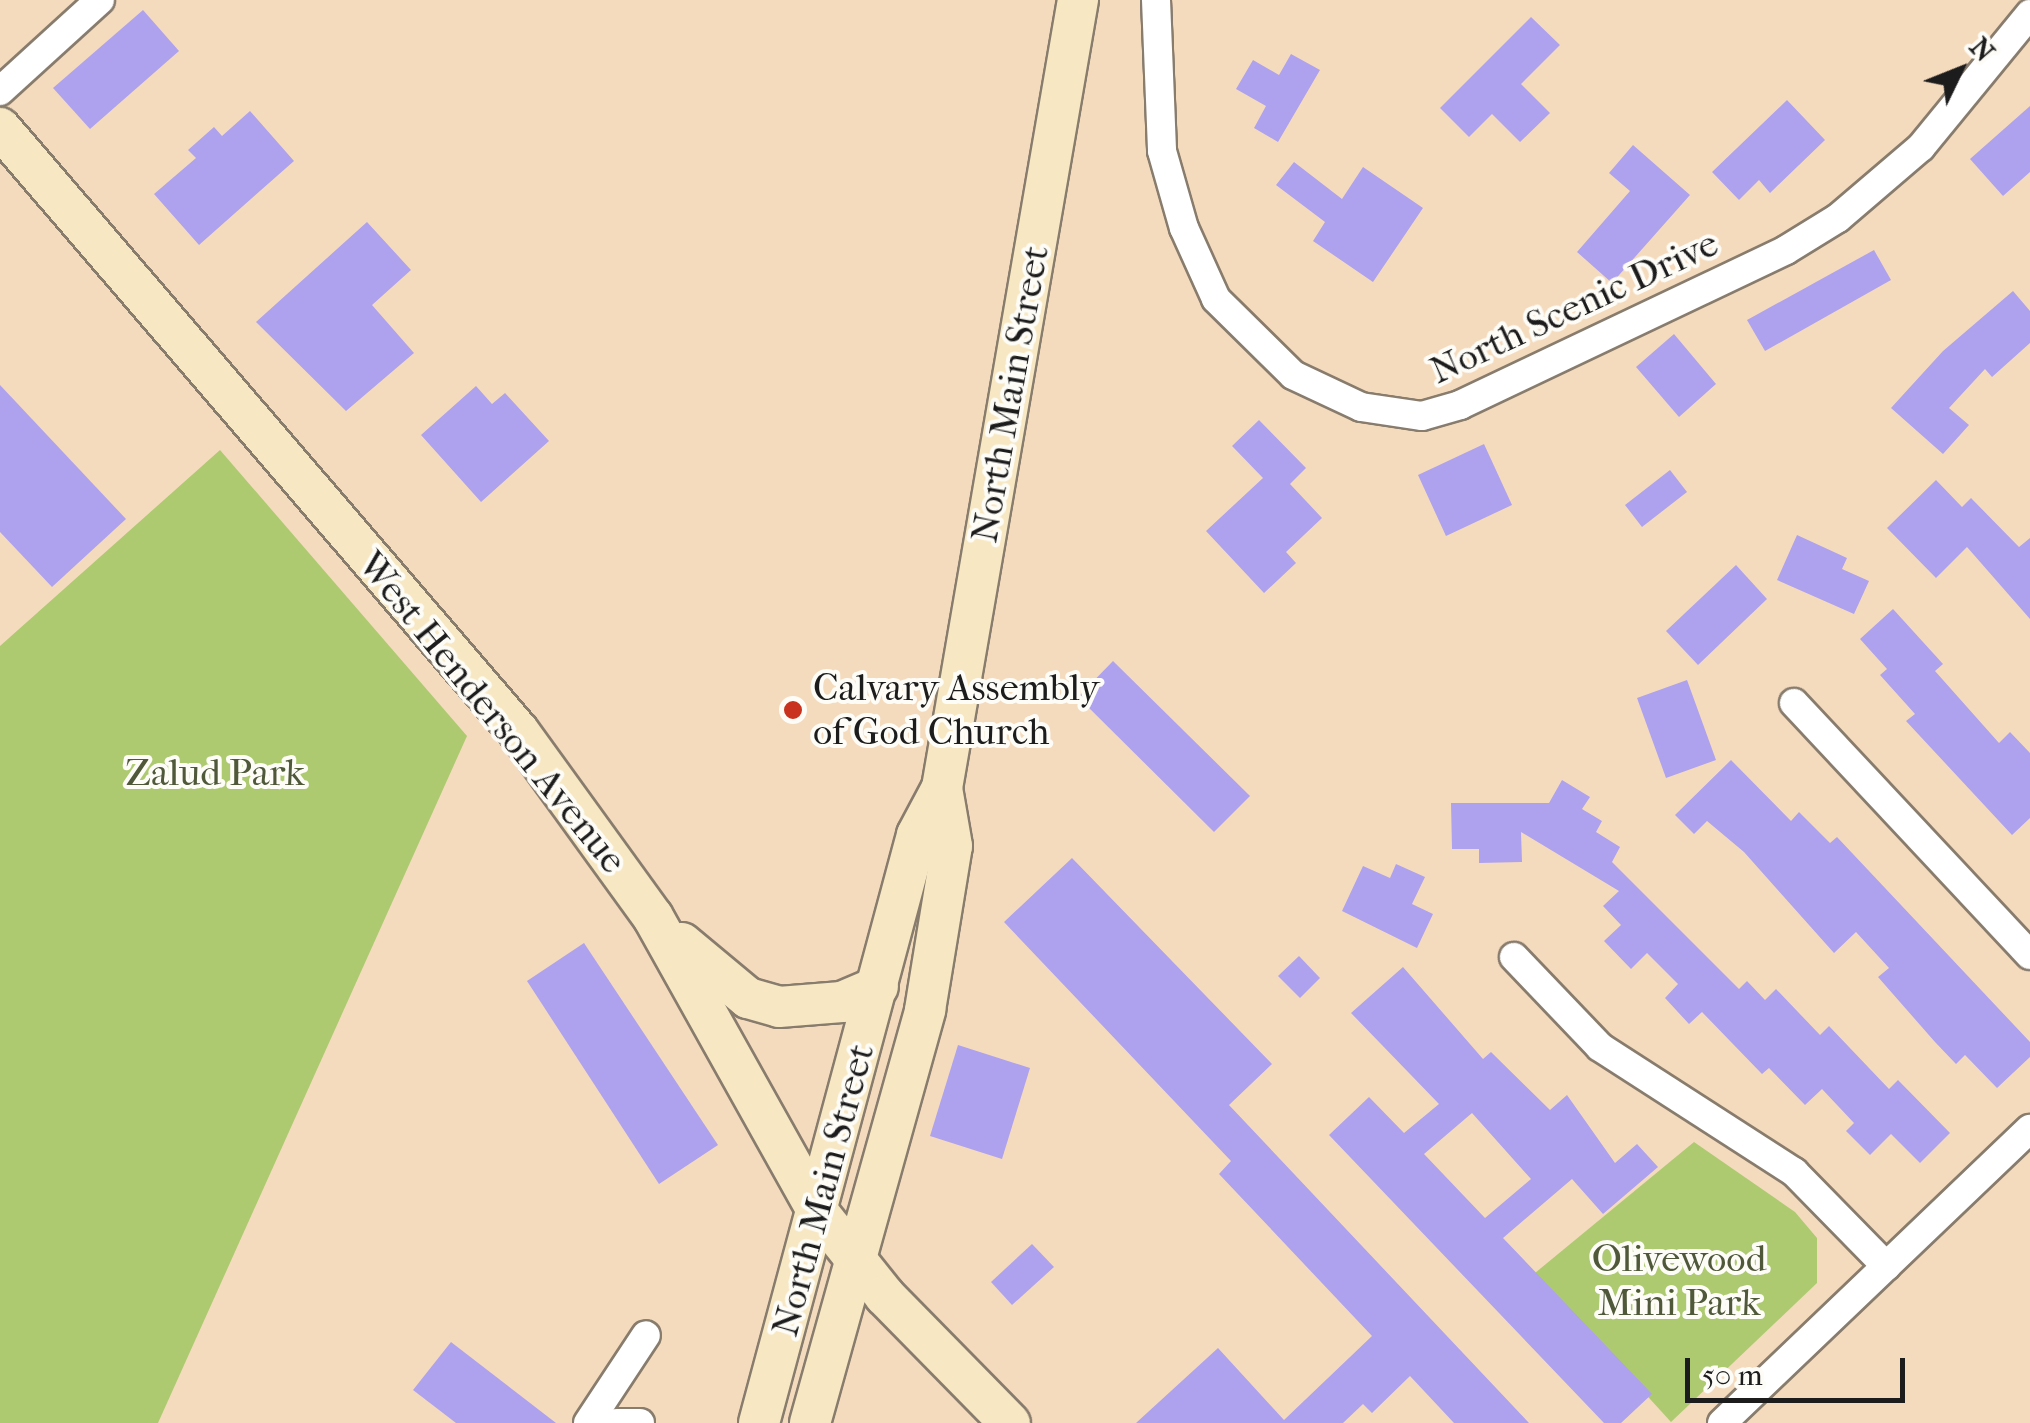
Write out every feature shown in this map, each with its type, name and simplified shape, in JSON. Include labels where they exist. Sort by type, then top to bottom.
[{"type":"main road","name":"North Main Street","points":[[758,1423],[818,1212],[916,835],[942,788],[1078,0]]},
{"type":"main road","name":"West Henderson Avenue","points":[[0,128],[519,732],[654,917],[818,1212],[858,1264],[1010,1423]]},
{"type":"main road","name":"North Main Street","points":[[810,1423],[858,1264],[932,973],[952,846],[942,788]]},
{"type":"main road","points":[[654,917],[748,998],[779,1008],[842,1002],[878,987]]},
{"type":"street","points":[[0,91],[100,0]]},
{"type":"street","name":"North Scenic Drive","points":[[1156,0],[1162,151],[1184,228],[1216,299],[1293,375],[1361,407],[1422,416],[1460,406],[1786,250],[1838,218],[1920,147],[2030,14]]},
{"type":"street","points":[[1794,703],[2030,955]]},
{"type":"street","points":[[1514,957],[1600,1047],[1794,1172],[1886,1266]]},
{"type":"street","points":[[1722,1423],[2030,1129]]},
{"type":"street","points":[[588,1423],[646,1335]]},
{"type":"street","points":[[617,1423],[640,1423]]},
{"type":"green space","name":"Zalud Park","points":[[220,450],[467,736],[158,1423],[0,1423],[0,646]]},
{"type":"green space","name":"Olivewood Mini Park","points":[[1694,1142],[1795,1212],[1817,1238],[1817,1283],[1671,1422],[1535,1273]]},
{"type":"building","points":[[143,10],[179,51],[90,129],[53,88]]},
{"type":"building","points":[[1531,17],[1560,45],[1521,84],[1550,113],[1520,142],[1492,114],[1469,137],[1440,108]]},
{"type":"building","points":[[1291,54],[1320,70],[1278,142],[1254,128],[1266,106],[1236,89],[1253,60],[1279,75]]},
{"type":"building","points":[[1787,100],[1825,140],[1770,193],[1759,180],[1739,200],[1712,172]]},
{"type":"building","points":[[2030,106],[2030,172],[2003,196],[1970,159]]},
{"type":"building","points":[[250,111],[294,161],[199,245],[154,194],[196,158],[188,150],[214,127],[222,136]]},
{"type":"building","points":[[1633,145],[1690,195],[1612,283],[1577,252],[1630,191],[1609,173]]},
{"type":"building","points":[[1294,162],[1342,199],[1363,167],[1423,208],[1373,282],[1313,241],[1325,222],[1276,185]]},
{"type":"building","points":[[367,222],[411,270],[372,305],[414,353],[346,411],[256,322]]},
{"type":"building","points":[[1874,250],[1891,280],[1765,351],[1747,320]]},
{"type":"building","points":[[2013,291],[2030,311],[2030,343],[1992,377],[1985,369],[1949,408],[1969,425],[1943,454],[1891,408],[1943,351]]},
{"type":"building","points":[[1674,334],[1716,384],[1679,417],[1636,367]]},
{"type":"building","points":[[0,385],[126,519],[52,587],[0,532]]},
{"type":"building","points":[[476,386],[492,404],[505,393],[549,441],[481,502],[421,435]]},
{"type":"building","points":[[1259,420],[1306,468],[1290,484],[1322,518],[1286,552],[1296,563],[1264,593],[1206,531],[1263,478],[1232,446]]},
{"type":"building","points":[[1484,444],[1512,505],[1446,536],[1418,475]]},
{"type":"building","points":[[1670,470],[1687,492],[1642,527],[1625,505]]},
{"type":"building","points":[[1936,480],[1962,507],[1971,498],[2019,547],[2030,538],[2030,619],[1967,547],[1936,578],[1887,528]]},
{"type":"building","points":[[1797,535],[1847,558],[1842,569],[1869,581],[1854,614],[1777,580]]},
{"type":"building","points":[[1736,565],[1767,599],[1698,665],[1666,631]]},
{"type":"building","points":[[1893,609],[1943,664],[1935,671],[1999,743],[2010,732],[2030,753],[2030,818],[2012,835],[1906,721],[1915,714],[1880,675],[1887,669],[1860,639]]},
{"type":"building","points":[[1113,661],[1250,796],[1214,832],[1078,697]]},
{"type":"building","points":[[1687,680],[1716,760],[1666,778],[1637,698]]},
{"type":"building","points":[[1731,760],[1791,821],[1799,812],[1830,843],[1837,837],[2030,1042],[2030,1057],[1997,1088],[1965,1055],[1956,1064],[1935,1042],[1878,977],[1889,968],[1856,932],[1834,953],[1744,852],[1707,821],[1694,834],[1675,815]]},
{"type":"building","points":[[1562,780],[1590,797],[1582,809],[1602,821],[1596,832],[1620,847],[1612,862],[1739,989],[1747,981],[1765,1000],[1776,989],[1820,1035],[1829,1026],[1889,1089],[1898,1080],[1950,1133],[1920,1163],[1891,1134],[1870,1155],[1846,1131],[1854,1123],[1822,1089],[1805,1105],[1769,1068],[1762,1074],[1702,1012],[1689,1024],[1665,998],[1678,984],[1647,953],[1631,969],[1604,941],[1621,925],[1603,906],[1619,891],[1521,832],[1522,862],[1479,863],[1479,849],[1452,849],[1451,803],[1549,803]]},
{"type":"building","points":[[1072,858],[1272,1064],[1229,1105],[1529,1423],[1454,1423],[1410,1376],[1372,1413],[1363,1404],[1343,1423],[1136,1423],[1218,1348],[1284,1420],[1372,1336],[1219,1174],[1231,1161],[1004,922]]},
{"type":"building","points":[[1396,864],[1425,877],[1412,904],[1433,914],[1417,948],[1342,911],[1363,866],[1390,878]]},
{"type":"building","points":[[584,943],[718,1145],[659,1184],[527,981]]},
{"type":"building","points":[[1299,956],[1320,978],[1300,998],[1278,976]]},
{"type":"building","points":[[1403,967],[1483,1059],[1491,1052],[1550,1110],[1567,1095],[1615,1163],[1637,1144],[1658,1167],[1603,1214],[1572,1179],[1503,1238],[1652,1394],[1621,1423],[1604,1423],[1329,1135],[1369,1097],[1404,1133],[1439,1104],[1351,1013]],"holes":[[[1472,1113],[1531,1179],[1485,1218],[1424,1154]]]},
{"type":"building","points":[[958,1045],[1030,1068],[1002,1159],[930,1136]]},
{"type":"building","points":[[1032,1244],[1054,1267],[1012,1305],[991,1282]]},
{"type":"building","points":[[451,1342],[556,1423],[456,1423],[413,1390]]},
{"type":"place","name":"Calvary Assembly of God Church","points":[[793,710]]}]
